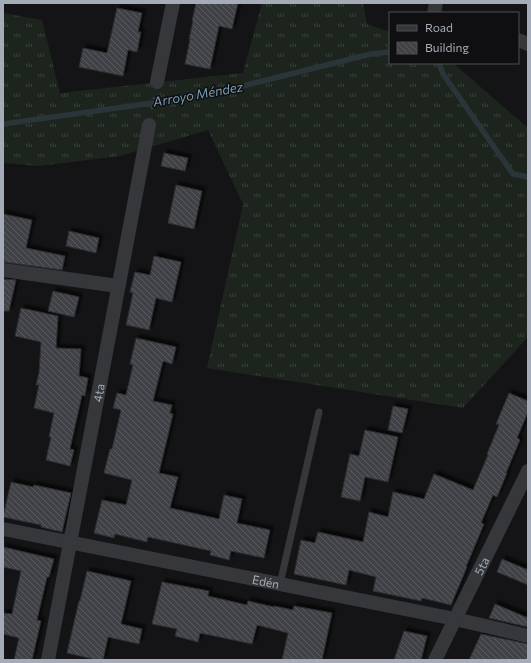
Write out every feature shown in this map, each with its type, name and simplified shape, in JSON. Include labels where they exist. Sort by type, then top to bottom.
[{"type":"street","points":[[157,82],[173,3]]},
{"type":"street","name":"4ta","points":[[48,660],[149,125]]},
{"type":"street","points":[[3,270],[118,286]]},
{"type":"street","name":"5ta","points":[[435,660],[528,471]]},
{"type":"street","name":"Edén","points":[[3,529],[455,619],[528,636]]},
{"type":"lane","points":[[280,584],[319,412]]},
{"type":"path","points":[[149,125],[157,82]]},
{"type":"green space","points":[[262,3],[363,3],[367,24],[389,32],[389,64],[454,64],[528,128],[528,337],[463,408],[207,368],[243,204],[208,130],[120,156],[39,166],[3,163],[3,13],[42,20],[60,93],[243,73]]},
{"type":"building","points":[[196,3],[238,3],[232,29],[219,26],[210,69],[185,64]]},
{"type":"building","points":[[117,8],[142,13],[138,32],[141,32],[137,52],[128,50],[123,76],[79,67],[83,48],[107,53]]},
{"type":"building","points":[[164,153],[188,158],[185,171],[161,166]]},
{"type":"building","points":[[176,185],[202,191],[194,229],[168,223]]},
{"type":"building","points":[[3,214],[32,220],[26,248],[65,256],[62,270],[3,262]]},
{"type":"building","points":[[69,231],[99,238],[96,253],[66,246]]},
{"type":"building","points":[[154,256],[181,262],[172,302],[156,298],[149,330],[126,325],[133,293],[130,292],[135,272],[150,275]]},
{"type":"building","points":[[3,279],[16,280],[9,311],[3,311]]},
{"type":"building","points":[[53,291],[79,297],[74,317],[48,311]]},
{"type":"building","points":[[21,308],[58,316],[56,348],[81,349],[79,376],[88,378],[85,396],[82,395],[70,449],[74,450],[70,466],[46,460],[54,413],[34,408],[39,385],[36,385],[39,373],[41,342],[15,336]]},
{"type":"building","points":[[136,338],[176,347],[172,364],[163,361],[153,401],[172,405],[170,413],[173,414],[159,473],[178,477],[170,508],[219,519],[224,495],[242,499],[237,523],[270,530],[264,558],[231,551],[229,560],[210,555],[211,551],[148,537],[147,542],[115,534],[114,538],[94,533],[102,500],[126,505],[132,480],[104,473],[110,449],[112,449],[121,410],[113,408],[117,393],[126,395],[133,365],[130,364]]},
{"type":"building","points":[[509,393],[528,401],[528,412],[517,438],[520,440],[507,473],[497,497],[493,495],[481,523],[484,524],[451,605],[422,598],[421,601],[373,591],[376,577],[349,570],[346,585],[294,574],[301,540],[315,543],[318,532],[363,542],[369,512],[388,517],[393,492],[424,499],[434,474],[473,490],[488,455],[487,454],[499,425],[496,424]]},
{"type":"building","points":[[393,406],[408,409],[402,433],[388,430]]},
{"type":"building","points":[[365,430],[398,437],[388,482],[365,477],[360,501],[341,497],[350,454],[359,456]]},
{"type":"building","points":[[11,482],[71,493],[62,532],[41,527],[41,525],[3,517]]},
{"type":"building","points":[[3,547],[54,559],[49,577],[47,577],[37,620],[41,621],[32,660],[14,660],[19,638],[3,634],[3,613],[12,614],[21,571],[3,567]]},
{"type":"building","points":[[502,559],[528,570],[528,585],[497,572]]},
{"type":"building","points":[[87,571],[131,581],[121,624],[142,629],[139,644],[108,637],[103,660],[67,653]]},
{"type":"building","points":[[162,582],[209,591],[208,596],[247,605],[248,601],[293,610],[294,606],[332,613],[322,660],[282,660],[288,633],[257,625],[252,644],[200,633],[198,642],[175,636],[177,629],[152,624]]},
{"type":"building","points":[[495,604],[528,618],[528,627],[489,618]]},
{"type":"building","points":[[404,631],[427,636],[421,660],[394,660]]},
{"type":"building","points":[[481,634],[528,644],[528,660],[469,660]]},
{"type":"waterway","name":"Arroyo Méndez","points":[[3,124],[202,96],[371,54],[389,52]]},
{"type":"waterway","name":"Arroyo Méndez","points":[[439,64],[443,74],[513,174],[528,177]]}]
